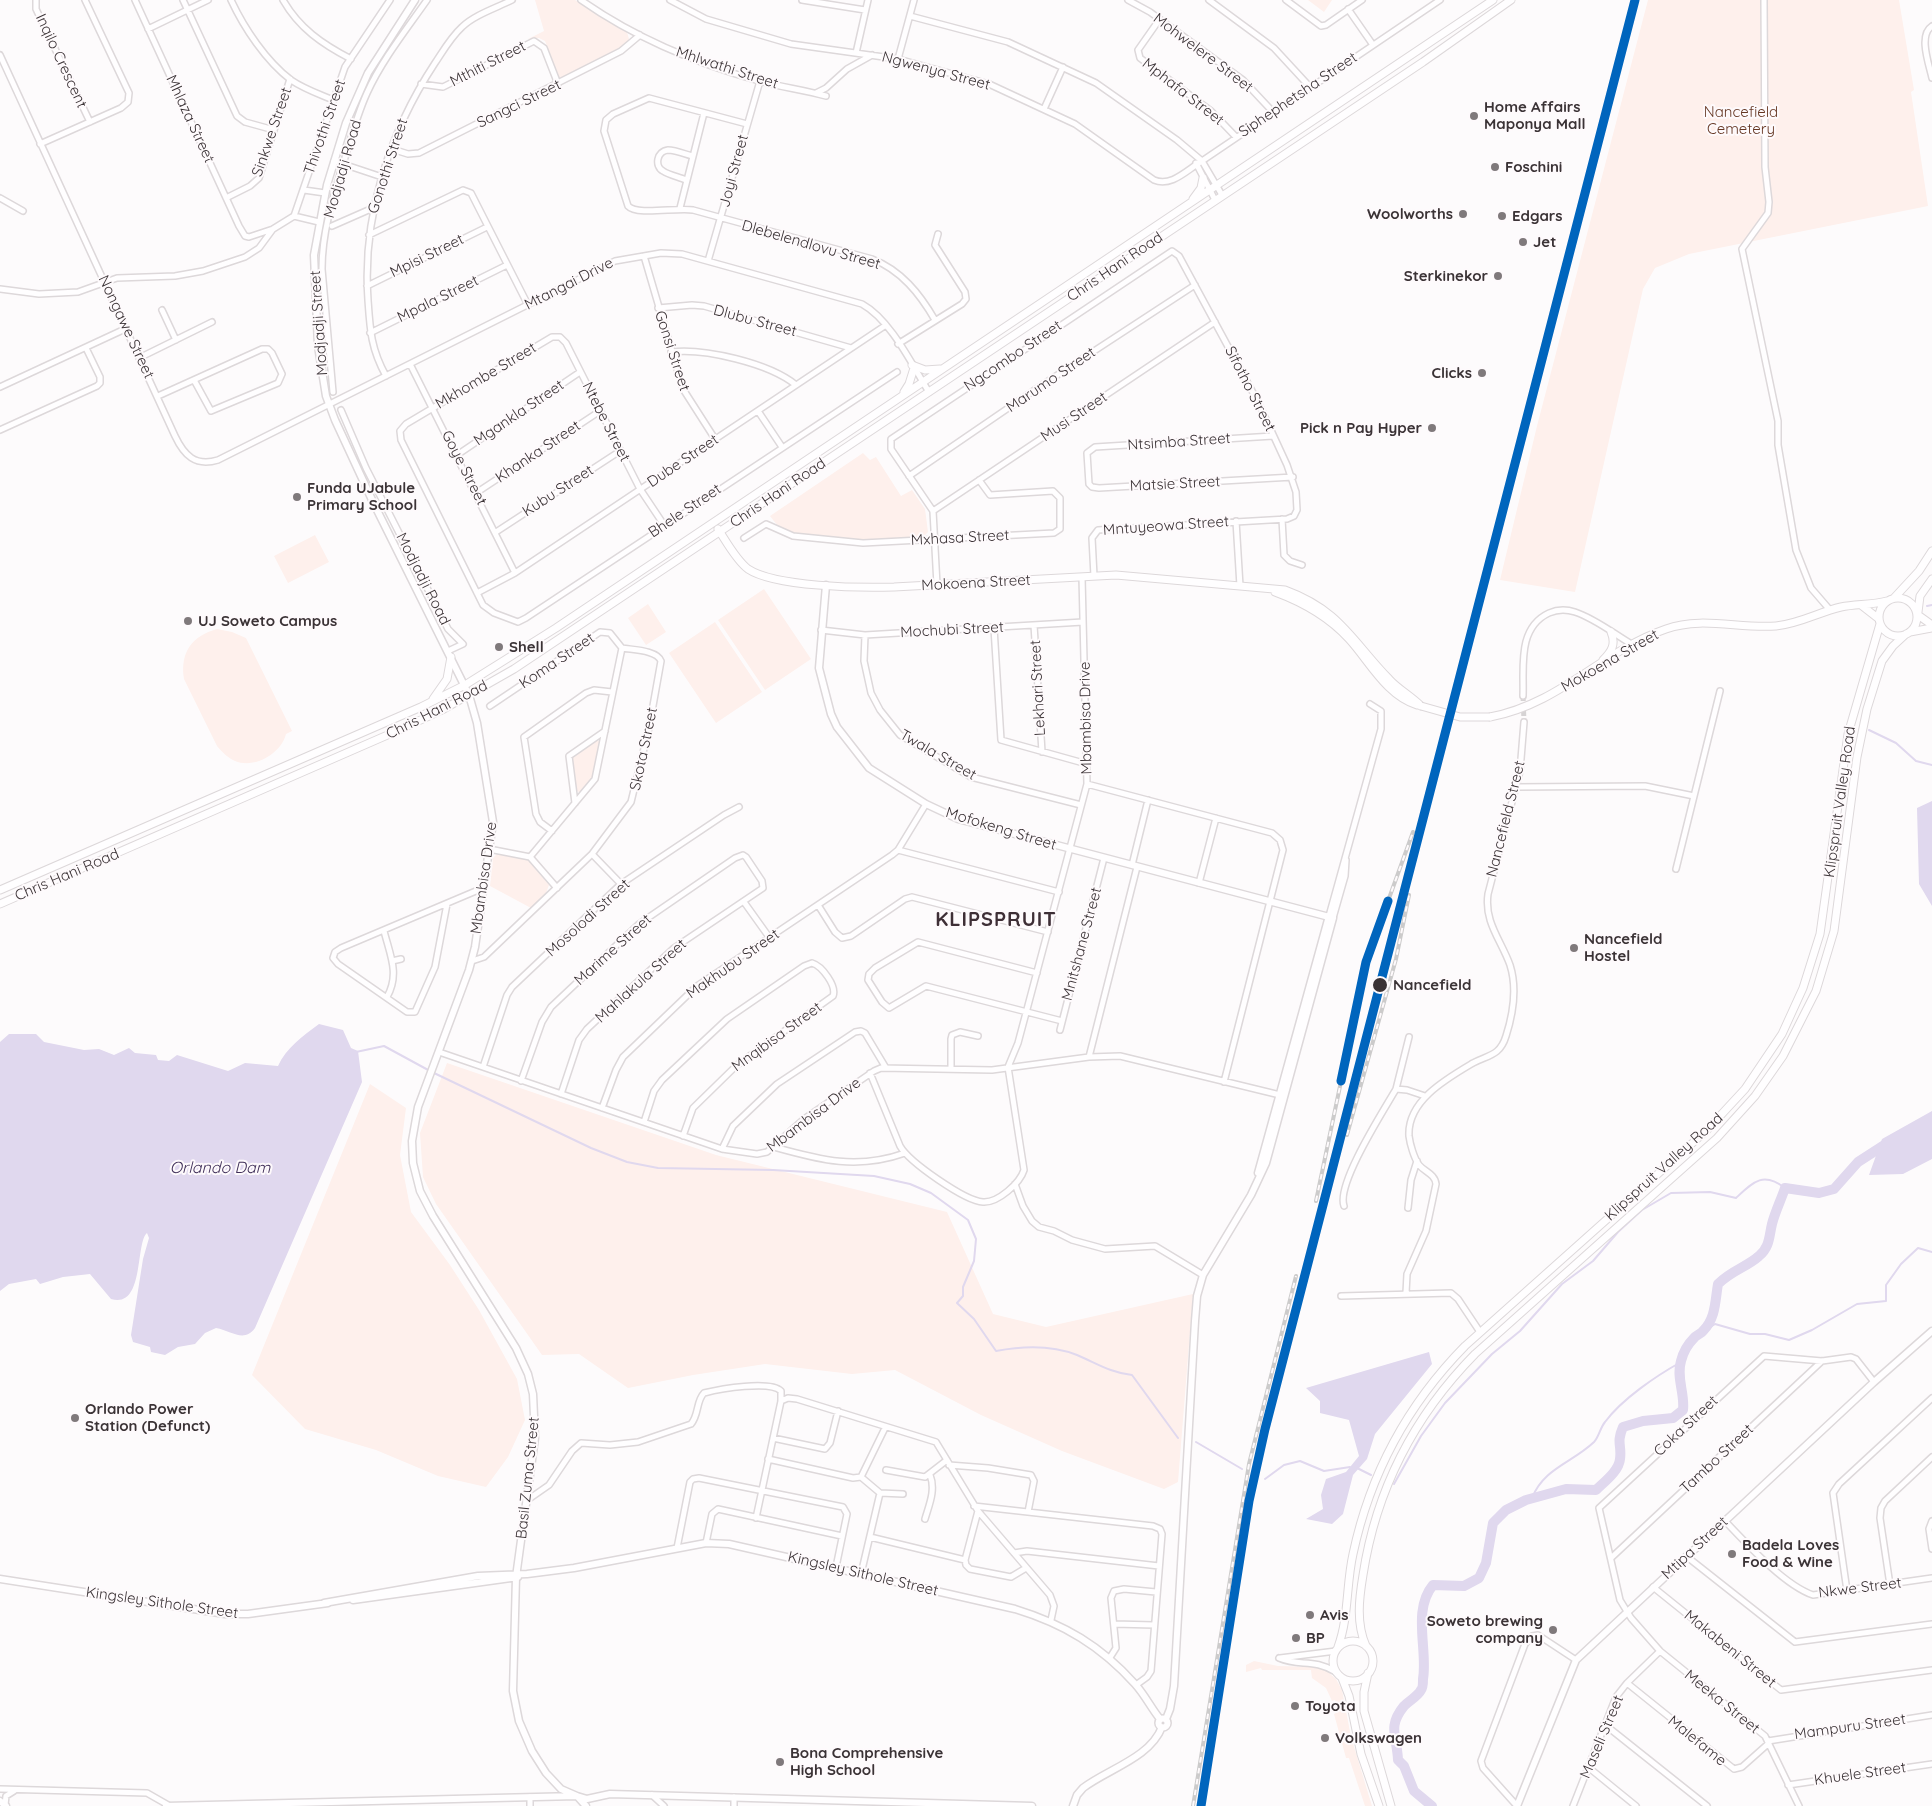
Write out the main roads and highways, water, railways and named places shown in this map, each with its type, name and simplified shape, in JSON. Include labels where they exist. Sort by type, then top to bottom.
[{"type":"main road","name":"Chris Hani Road","points":[[0,890],[429,703],[465,685],[714,523],[1493,0]]},
{"type":"main road","name":"Chris Hani Road","points":[[0,904],[399,730],[469,695],[542,651],[1461,36],[1510,0]]},
{"type":"main road","points":[[1188,205],[1201,188],[1203,178]]},
{"type":"main road","points":[[898,398],[909,384],[913,366],[926,370],[944,368]]},
{"type":"main road","name":"Mokoena Street","points":[[714,523],[743,564],[753,572],[784,580],[826,585],[866,588],[1130,575],[1263,588],[1292,599],[1336,627],[1383,681],[1411,700],[1421,706],[1460,717],[1490,717],[1531,706],[1633,645],[1656,633],[1684,624],[1710,622],[1775,626],[1803,621],[1830,610],[1890,600]]},
{"type":"main road","points":[[1880,622],[1880,609],[1919,571],[1932,551]]},
{"type":"main road","points":[[1908,633],[1915,626],[1920,596],[1932,579]]},
{"type":"main road","points":[[1890,600],[1904,598],[1910,601],[1918,614],[1932,627]]},
{"type":"main road","points":[[1861,605],[1891,635],[1932,627]]},
{"type":"main road","name":"Klipspruit Valley Road","points":[[1337,1649],[1345,1628],[1353,1556],[1364,1512],[1374,1484],[1394,1441],[1414,1408],[1442,1371],[1480,1332],[1707,1130],[1745,1089],[1782,1034],[1804,988],[1820,934],[1848,734],[1880,622]]},
{"type":"main road","points":[[1598,666],[1613,646],[1614,642],[1611,632]]},
{"type":"main road","name":"Klipspruit Valley Road","points":[[1366,1646],[1359,1622],[1366,1553],[1387,1486],[1400,1456],[1424,1415],[1450,1381],[1475,1354],[1717,1138],[1755,1096],[1793,1039],[1816,991],[1834,931],[1856,758],[1867,708],[1882,661],[1893,646],[1908,633]]},
{"type":"main road","points":[[429,703],[444,686],[449,654]]},
{"type":"main road","points":[[1379,1806],[1361,1754],[1348,1692],[1333,1661],[1337,1649],[1352,1641],[1366,1646],[1372,1657],[1364,1692],[1364,1711],[1391,1806]]},
{"type":"main road","points":[[1339,1675],[1354,1681],[1368,1673]]},
{"type":"water","points":[[1932,801],[1932,906],[1919,884],[1917,808]]},
{"type":"water","name":"Orlando Dam","points":[[319,1024],[343,1030],[351,1048],[358,1051],[362,1082],[255,1328],[251,1332],[247,1335],[237,1335],[216,1328],[205,1333],[195,1344],[178,1347],[165,1355],[151,1352],[150,1347],[133,1342],[131,1335],[143,1259],[149,1238],[147,1233],[143,1239],[134,1285],[129,1294],[122,1299],[111,1299],[90,1274],[63,1277],[40,1284],[36,1279],[9,1284],[0,1291],[0,1042],[9,1034],[36,1034],[44,1042],[84,1050],[99,1049],[114,1055],[129,1048],[135,1053],[156,1055],[158,1060],[169,1061],[177,1055],[228,1071],[245,1063],[278,1066],[290,1048]]},
{"type":"water","points":[[1932,1111],[1932,1159],[1903,1174],[1869,1175],[1882,1139]]},
{"type":"water","points":[[1429,1352],[1432,1364],[1375,1434],[1367,1459],[1353,1475],[1343,1514],[1332,1524],[1306,1519],[1323,1509],[1321,1495],[1326,1479],[1346,1472],[1359,1456],[1349,1420],[1320,1413],[1320,1401],[1306,1388]]},
{"type":"waterway","points":[[1927,606],[1932,605]]},
{"type":"waterway","points":[[1869,730],[1896,743],[1916,761],[1932,765]]},
{"type":"waterway","points":[[356,1052],[384,1046],[430,1071]]},
{"type":"waterway","points":[[434,1073],[591,1148],[627,1162],[658,1168],[773,1170],[874,1176],[910,1184],[931,1193],[968,1220],[976,1239],[974,1261],[963,1287],[963,1296],[957,1303],[974,1319],[996,1351],[1026,1347],[1057,1349],[1077,1355],[1110,1370],[1132,1375],[1178,1438]]},
{"type":"waterway","points":[[1432,1806],[1414,1791],[1404,1766],[1398,1760],[1394,1726],[1404,1706],[1422,1688],[1424,1668],[1423,1606],[1433,1585],[1464,1586],[1479,1578],[1486,1563],[1493,1523],[1506,1510],[1526,1500],[1566,1489],[1596,1490],[1617,1468],[1620,1454],[1620,1437],[1623,1427],[1643,1421],[1673,1418],[1683,1410],[1679,1373],[1684,1352],[1692,1340],[1702,1332],[1710,1321],[1718,1284],[1763,1253],[1785,1188],[1819,1193],[1834,1189],[1858,1162],[1889,1142]]},
{"type":"waterway","points":[[1394,1484],[1421,1436],[1445,1403],[1492,1354],[1520,1331],[1562,1284],[1593,1261],[1618,1232],[1642,1210],[1671,1193],[1710,1192],[1736,1198],[1753,1183],[1764,1179],[1785,1188]]},
{"type":"waterway","points":[[1703,1332],[1715,1324],[1750,1334],[1765,1334],[1789,1340],[1812,1330],[1857,1304],[1886,1301],[1886,1285],[1901,1264],[1918,1248],[1932,1252]]},
{"type":"waterway","points":[[1532,1498],[1537,1488],[1551,1473],[1594,1442],[1603,1424],[1612,1413],[1650,1381],[1681,1362]]},
{"type":"waterway","points":[[1196,1442],[1242,1469]]},
{"type":"waterway","points":[[1265,1479],[1284,1465],[1300,1461],[1324,1471],[1350,1467]]},
{"type":"waterway","points":[[1357,1468],[1371,1475]]},
{"type":"tunnel","points":[[1523,696],[1524,722]]},
{"type":"railway","points":[[1201,1806],[1249,1501],[1265,1429],[1635,0]]},
{"type":"railway","points":[[1316,1201],[1366,962],[1413,832]]},
{"type":"railway","points":[[1347,1135],[1396,959],[1409,895]]},
{"type":"railway","points":[[1193,1806],[1249,1464],[1296,1276]]},
{"type":"place","name":"Home Affairs Maponya Mall","points":[[1474,116]]},
{"type":"place","name":"Foschini","points":[[1495,167]]},
{"type":"place","name":"Woolworths","points":[[1463,214]]},
{"type":"place","name":"Edgars","points":[[1502,216]]},
{"type":"place","name":"Jet","points":[[1523,242]]},
{"type":"place","name":"Sterkinekor","points":[[1498,276]]},
{"type":"place","name":"Clicks","points":[[1482,373]]},
{"type":"place","name":"Pick n Pay Hyper","points":[[1432,428]]},
{"type":"place","name":"Funda UJabule Primary School","points":[[297,497]]},
{"type":"place","name":"UJ Soweto Campus","points":[[188,621]]},
{"type":"place","name":"Shell","points":[[499,647]]},
{"type":"place","name":"Nancefield Hostel","points":[[1574,948]]},
{"type":"place","name":"Nancefield","points":[[1380,985]]},
{"type":"place","name":"Orlando Power Station (Defunct)","points":[[75,1418]]},
{"type":"place","name":"Badela Loves Food & Wine","points":[[1732,1554]]},
{"type":"place","name":"Avis","points":[[1310,1615]]},
{"type":"place","name":"Soweto brewing company","points":[[1553,1630]]},
{"type":"place","name":"BP","points":[[1296,1638]]},
{"type":"place","name":"Toyota","points":[[1295,1706]]},
{"type":"place","name":"Volkswagen","points":[[1325,1738]]},
{"type":"place","name":"Bona Comprehensive High School","points":[[780,1762]]},
{"type":"district","name":"KLIPSPRUIT","points":[[996,920]]},
{"type":"park label","name":"Nancefield Cemetery","points":[[1741,120]]}]
